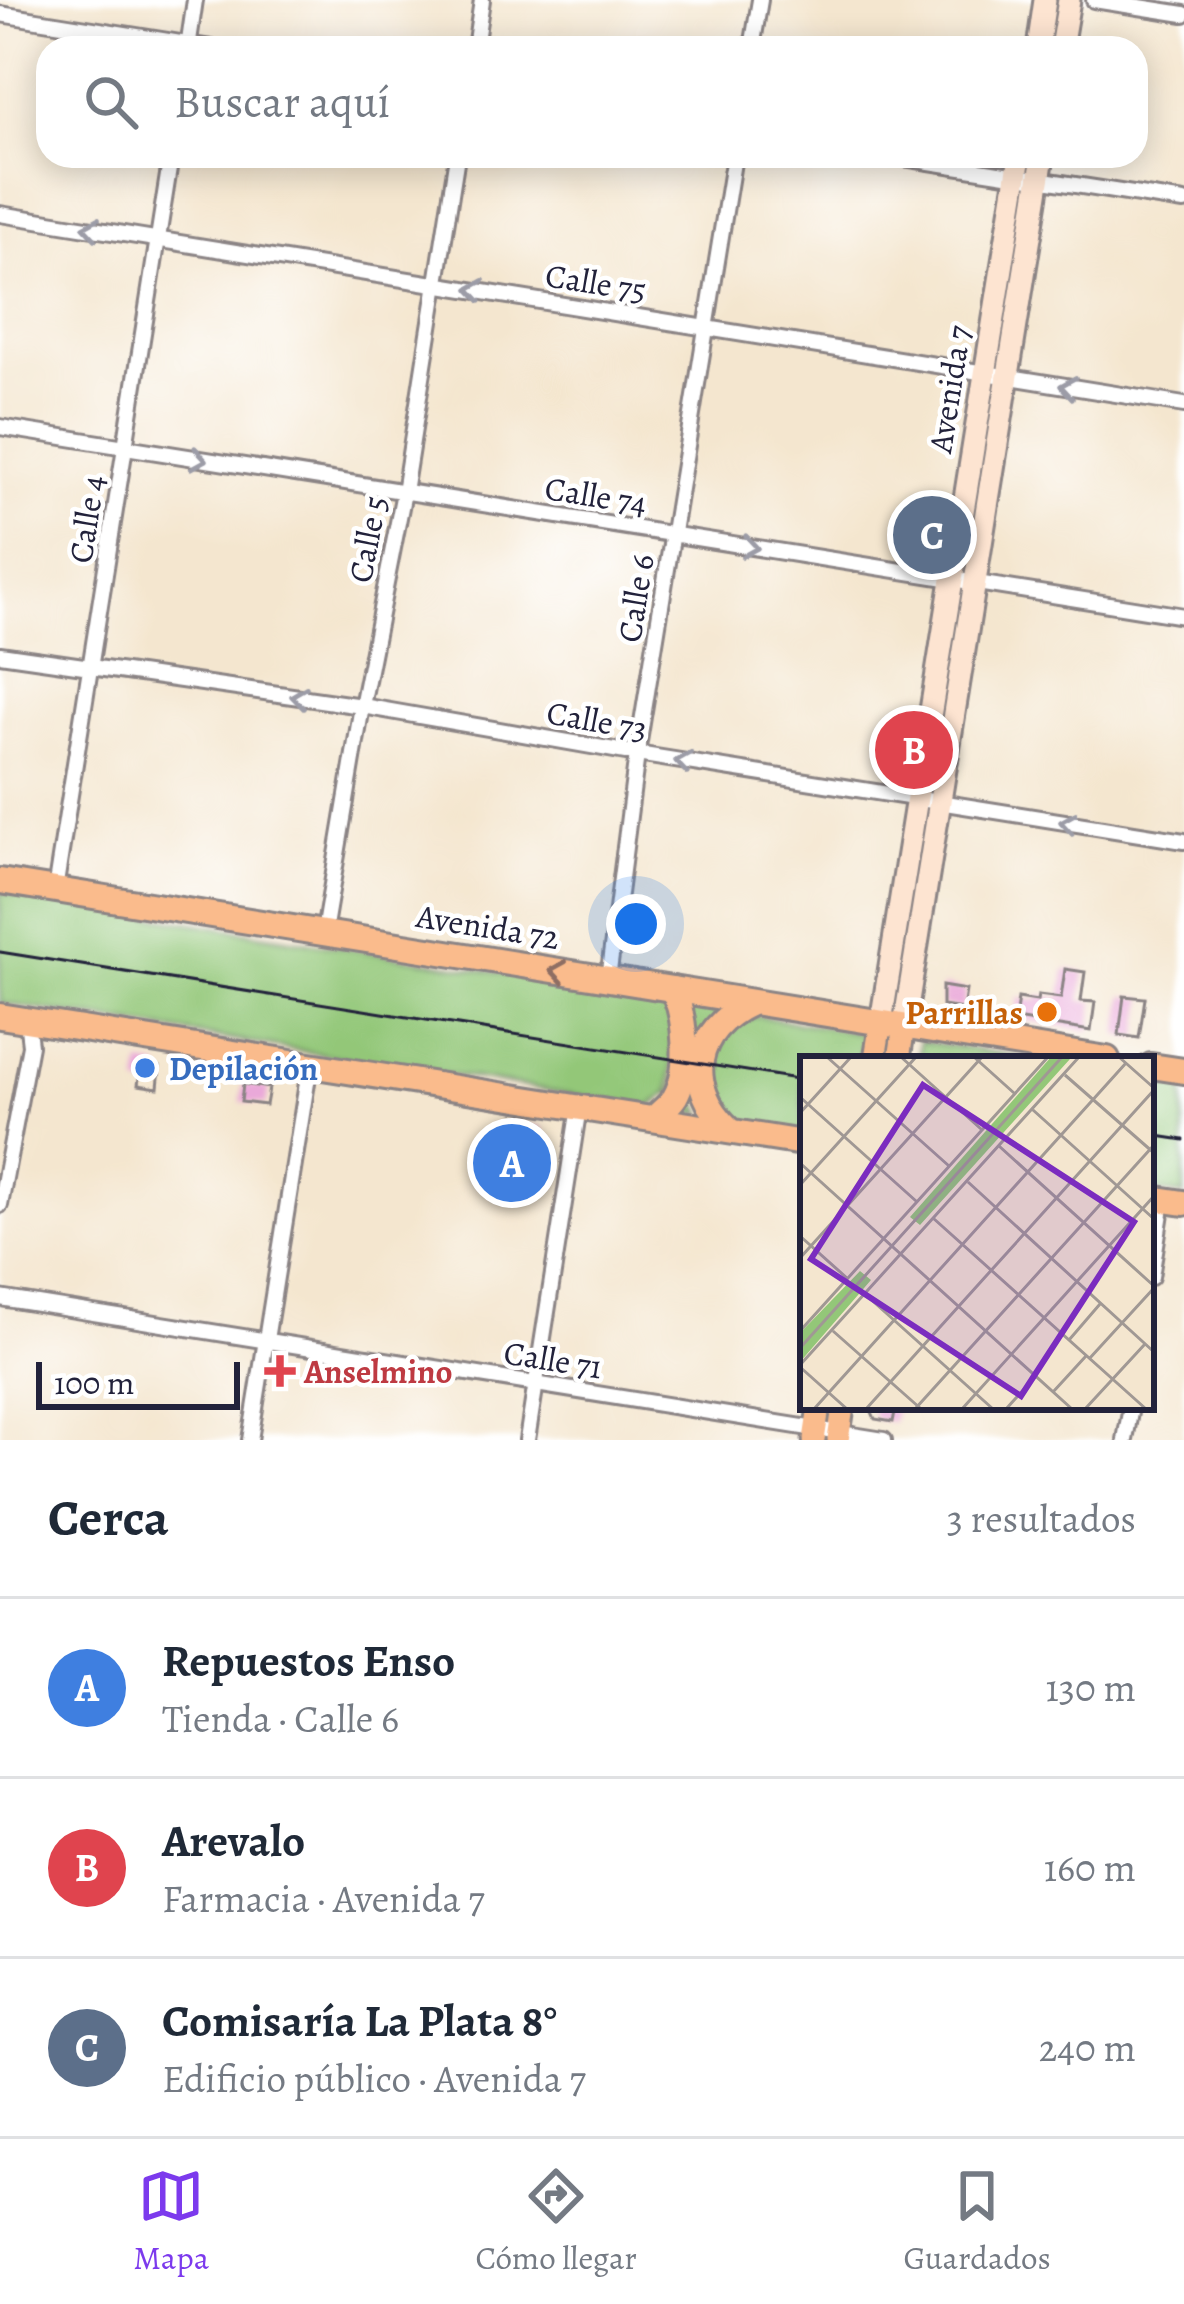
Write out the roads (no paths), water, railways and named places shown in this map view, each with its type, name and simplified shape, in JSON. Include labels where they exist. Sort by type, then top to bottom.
[{"type":"highway","name":"Avenida 72","points":[[0,881],[1073,1056]]},
{"type":"highway","points":[[654,1119],[676,1096],[682,1061],[685,1021],[672,989]]},
{"type":"highway","points":[[730,1130],[706,1101],[700,1064],[716,1025],[751,1003]]},
{"type":"highway","points":[[0,1016],[800,1142]]},
{"type":"highway","points":[[1154,1066],[1184,1071]]},
{"type":"main road","points":[[1040,36],[1046,0]]},
{"type":"main road","points":[[1063,36],[1069,0]]},
{"type":"main road","name":"Avenida 7","points":[[876,1056],[892,1024],[964,581],[985,374],[1026,170]]},
{"type":"main road","name":"Avenida 7","points":[[964,581],[1009,377],[1026,170]]},
{"type":"main road","name":"Avenida 7","points":[[892,1024],[898,1056]]},
{"type":"street","points":[[190,36],[195,0]]},
{"type":"street","points":[[477,36],[482,0]]},
{"type":"street","points":[[754,36],[760,0]]},
{"type":"street","points":[[1094,0],[1184,14]]},
{"type":"street","points":[[0,14],[129,36]]},
{"type":"street","name":"Calle 4","points":[[55,890],[168,168]]},
{"type":"street","name":"Calle 5","points":[[324,932],[404,492],[455,168]]},
{"type":"street","name":"Calle 6","points":[[608,979],[637,754],[732,168]]},
{"type":"street","points":[[1026,170],[1184,202]]},
{"type":"street","name":"Calle 75","points":[[0,214],[1184,405]]},
{"type":"street","name":"Calle 74","points":[[0,428],[1184,616]]},
{"type":"street","name":"Calle 73","points":[[0,654],[362,706],[1184,841]]},
{"type":"street","points":[[0,1205],[30,1045],[27,1020]]},
{"type":"street","points":[[250,1440],[310,1064]]},
{"type":"street","points":[[527,1440],[580,1107]]},
{"type":"street","points":[[1154,1262],[1166,1200]]},
{"type":"street","name":"Calle 71","points":[[0,1298],[816,1425],[839,1436],[884,1440]]},
{"type":"street","points":[[1125,1440],[1130,1410]]},
{"type":"tram line","points":[[0,952],[800,1080]]},
{"type":"tram line","points":[[1154,1135],[1184,1140]]},
{"type":"place","name":"Comisaría La Plata 8°","points":[[932,535]]},
{"type":"place","name":"Arevalo","points":[[914,750]]},
{"type":"place","name":"Parrillas","points":[[1047,1012]]},
{"type":"place","name":"Depilación","points":[[145,1068]]},
{"type":"place","name":"Repuestos Enso","points":[[512,1163]]},
{"type":"place","name":"Anselmino","points":[[280,1371]]}]
